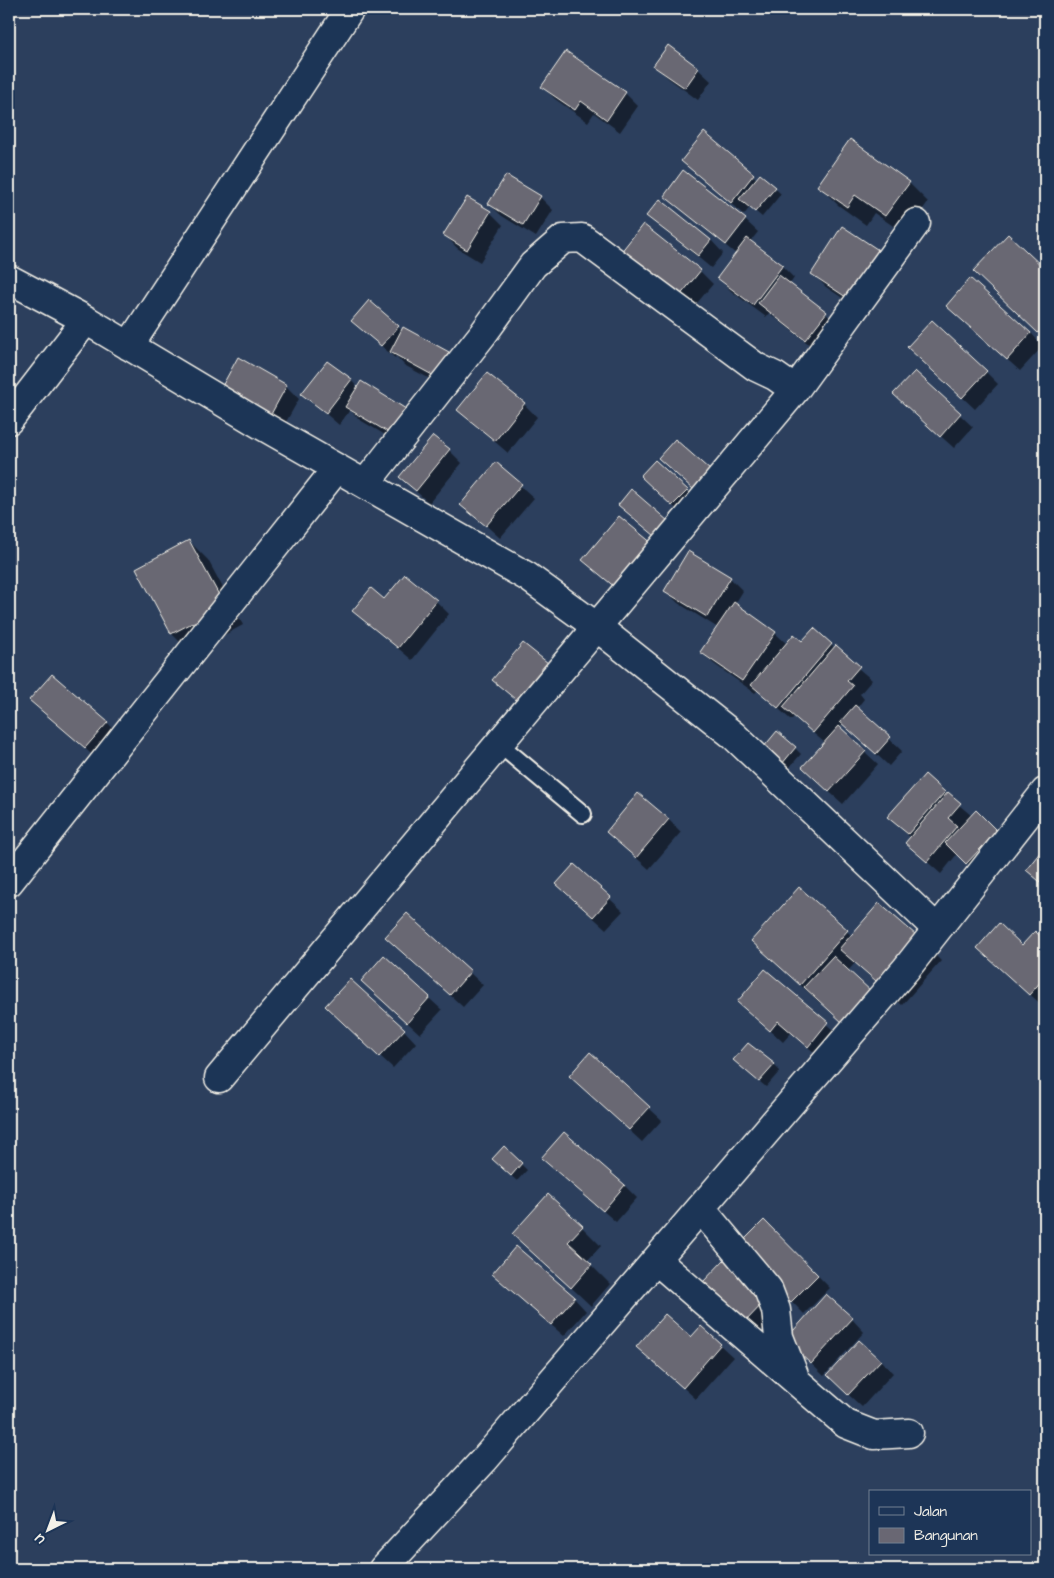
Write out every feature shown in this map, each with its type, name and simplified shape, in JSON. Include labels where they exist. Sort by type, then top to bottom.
[{"type":"street","points":[[129,346],[350,9]]},
{"type":"street","points":[[219,1078],[794,390],[916,223]]},
{"type":"street","points":[[365,484],[483,334],[533,265],[563,239],[582,238],[756,367],[775,376],[794,390]]},
{"type":"street","points":[[9,279],[86,320],[337,468],[528,577],[597,627],[733,734],[937,929]]},
{"type":"street","points":[[9,420],[86,320]]},
{"type":"street","points":[[9,882],[337,468]]},
{"type":"street","points":[[383,1569],[484,1460],[906,969],[1045,792]]},
{"type":"street","points":[[700,1209],[768,1289],[776,1310],[779,1337],[796,1378]]},
{"type":"street","points":[[656,1260],[796,1378],[846,1424],[874,1435],[909,1433]]},
{"type":"lane","points":[[499,744],[584,814]]},
{"type":"building","points":[[668,45],[699,68],[685,88],[653,66]]},
{"type":"building","points":[[566,51],[626,92],[607,120],[581,101],[575,110],[541,87]]},
{"type":"building","points":[[704,132],[754,174],[731,203],[681,161]]},
{"type":"building","points":[[850,139],[910,182],[885,216],[855,195],[847,207],[817,186]]},
{"type":"building","points":[[683,170],[746,219],[726,245],[664,196]]},
{"type":"building","points":[[760,174],[776,187],[755,212],[739,199]]},
{"type":"building","points":[[506,175],[541,196],[523,225],[488,204]]},
{"type":"building","points":[[467,197],[491,211],[467,250],[443,235]]},
{"type":"building","points":[[660,199],[711,240],[698,256],[646,216]]},
{"type":"building","points":[[643,224],[701,270],[674,303],[617,257]]},
{"type":"building","points":[[842,226],[883,253],[852,301],[811,274]]},
{"type":"building","points":[[1008,234],[1045,269],[1045,325],[1038,333],[973,271]]},
{"type":"building","points":[[747,238],[783,265],[753,305],[717,278]]},
{"type":"building","points":[[779,275],[827,312],[805,340],[758,303]]},
{"type":"building","points":[[970,278],[1031,333],[1007,360],[946,306]]},
{"type":"building","points":[[369,300],[399,326],[381,346],[351,321]]},
{"type":"building","points":[[932,320],[987,371],[962,398],[907,347]]},
{"type":"building","points":[[403,327],[449,352],[436,377],[390,352]]},
{"type":"building","points":[[238,357],[287,385],[269,418],[220,390]]},
{"type":"building","points":[[327,361],[352,379],[326,413],[301,394]]},
{"type":"building","points":[[915,371],[961,413],[940,437],[893,394]]},
{"type":"building","points":[[487,373],[525,403],[495,441],[457,410]]},
{"type":"building","points":[[361,381],[406,409],[391,434],[345,407]]},
{"type":"building","points":[[433,436],[450,449],[416,491],[399,477]]},
{"type":"building","points":[[675,439],[710,470],[693,489],[658,458]]},
{"type":"building","points":[[655,460],[688,490],[672,506],[640,476]]},
{"type":"building","points":[[496,462],[522,484],[486,526],[460,505]]},
{"type":"building","points":[[631,489],[668,521],[655,536],[618,505]]},
{"type":"building","points":[[619,516],[653,544],[616,588],[582,560]]},
{"type":"building","points":[[189,540],[225,606],[171,634],[136,568]]},
{"type":"building","points":[[688,551],[731,577],[707,617],[664,591]]},
{"type":"building","points":[[405,574],[437,600],[398,648],[352,611],[371,588],[384,599]]},
{"type":"building","points":[[734,602],[776,632],[742,681],[700,652]]},
{"type":"building","points":[[814,628],[832,644],[778,708],[751,685],[794,634],[802,641]]},
{"type":"building","points":[[523,643],[553,667],[521,704],[492,680]]},
{"type":"building","points":[[836,645],[860,666],[847,681],[853,686],[813,733],[783,707]]},
{"type":"building","points":[[52,674],[108,722],[85,748],[29,700]]},
{"type":"building","points":[[855,705],[891,737],[876,754],[840,722]]},
{"type":"building","points":[[839,726],[866,751],[829,792],[802,767]]},
{"type":"building","points":[[777,731],[796,747],[777,770],[758,754]]},
{"type":"building","points":[[925,774],[945,792],[908,834],[887,817]]},
{"type":"building","points":[[948,792],[961,803],[948,818],[957,826],[927,862],[905,843]]},
{"type":"building","points":[[638,793],[669,819],[636,858],[606,832]]},
{"type":"building","points":[[976,810],[997,831],[966,864],[945,843]]},
{"type":"building","points":[[1045,846],[1045,886],[1026,870]]},
{"type":"building","points":[[574,864],[611,897],[593,917],[556,884]]},
{"type":"building","points":[[799,887],[848,930],[800,985],[751,941]]},
{"type":"building","points":[[879,903],[923,941],[883,987],[839,949]]},
{"type":"building","points":[[407,913],[471,971],[450,995],[385,937]]},
{"type":"building","points":[[999,923],[1022,945],[1035,931],[1045,941],[1045,977],[1029,995],[977,948]]},
{"type":"building","points":[[384,955],[430,997],[407,1023],[361,981]]},
{"type":"building","points":[[833,956],[872,992],[843,1023],[804,987]]},
{"type":"building","points":[[765,969],[828,1022],[808,1047],[778,1021],[770,1031],[737,1002]]},
{"type":"building","points":[[350,979],[405,1029],[379,1057],[325,1006]]},
{"type":"building","points":[[748,1043],[775,1064],[759,1082],[733,1060]]},
{"type":"building","points":[[590,1052],[650,1107],[629,1130],[569,1076]]},
{"type":"building","points":[[564,1132],[625,1185],[603,1211],[541,1158]]},
{"type":"building","points":[[504,1146],[522,1163],[511,1176],[492,1159]]},
{"type":"building","points":[[548,1194],[583,1226],[568,1242],[592,1264],[571,1288],[512,1234]]},
{"type":"building","points":[[764,1220],[818,1275],[791,1302],[737,1247]]},
{"type":"building","points":[[516,1246],[575,1297],[551,1325],[492,1274]]},
{"type":"building","points":[[724,1260],[766,1300],[744,1323],[702,1283]]},
{"type":"building","points":[[826,1294],[853,1318],[811,1364],[785,1340]]},
{"type":"building","points":[[665,1314],[691,1337],[701,1326],[721,1344],[683,1388],[636,1347]]},
{"type":"building","points":[[859,1340],[881,1360],[848,1395],[827,1375]]}]
